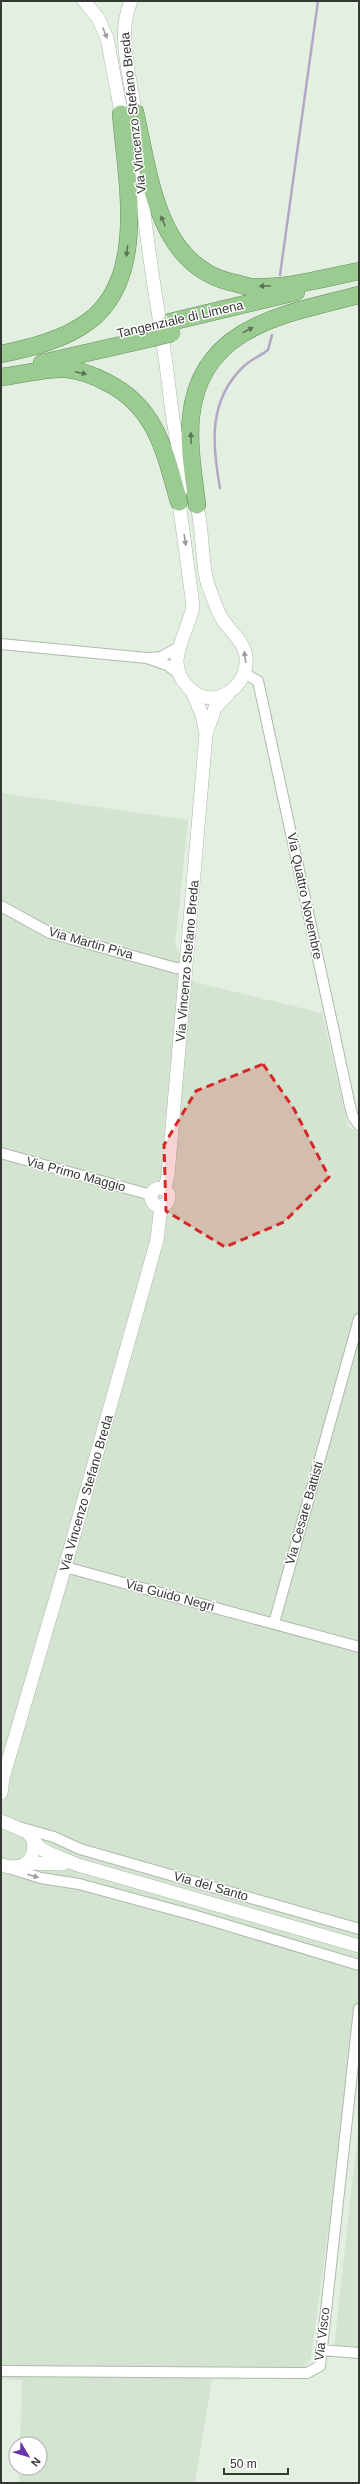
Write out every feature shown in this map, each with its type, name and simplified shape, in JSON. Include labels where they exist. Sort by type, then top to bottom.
[{"type":"highway","points":[[128,113],[163,222],[175,246],[197,266],[217,278],[250,287],[310,281],[359,271]]},
{"type":"highway","points":[[1,354],[58,338],[89,321],[110,299],[125,267],[130,230],[128,113]]},
{"type":"highway","name":"Tangenziale di Limena","points":[[1,372],[359,278]]},
{"type":"highway","name":"Tangenziale di Limena","points":[[171,327],[359,290]]},
{"type":"highway","points":[[197,505],[191,417],[199,384],[213,358],[227,344],[259,324],[283,315],[359,295]]},
{"type":"highway","name":"Tangenziale di Limena","points":[[1,361],[152,332]]},
{"type":"highway","points":[[1,377],[64,369],[95,376],[121,389],[146,412],[156,430],[179,502]]},
{"type":"street","name":"Via Vincenzo Stefano Breda","points":[[84,1],[98,18],[107,38],[128,113]]},
{"type":"street","name":"Via Vincenzo Stefano Breda","points":[[1,1793],[2,1780],[65,1567],[157,1240],[161,1206],[166,1205],[170,1198],[165,1188],[168,1176],[206,734],[215,708],[239,684],[245,674],[246,658],[243,647],[221,617],[207,581],[197,505],[181,459],[128,113],[124,36],[125,15],[131,1]]},
{"type":"street","name":"Via Vincenzo Stefano Breda","points":[[181,459],[179,502],[193,606],[190,624],[181,646],[176,666],[179,674],[192,691],[202,715],[206,734]]},
{"type":"street","points":[[1,644],[147,658],[158,660],[179,674]]},
{"type":"street","points":[[147,658],[161,657],[181,646]]},
{"type":"street","name":"Via Quattro Novembre","points":[[245,674],[258,681],[350,1106],[353,1117],[359,1125]]},
{"type":"street","points":[[192,691],[202,697],[218,697],[229,693]]},
{"type":"street","name":"Via Martin Piva","points":[[1,906],[50,932],[176,968],[186,969]]},
{"type":"street","name":"Via Primo Maggio","points":[[1,1153],[151,1195]]},
{"type":"street","points":[[161,1206],[153,1203],[151,1195],[156,1188],[165,1188]]},
{"type":"street","name":"Via Cesare Battisti","points":[[274,1622],[359,1319]]},
{"type":"street","name":"Via Guido Negri","points":[[65,1567],[274,1622]]},
{"type":"street","points":[[274,1622],[359,1647]]},
{"type":"street","points":[[7,1821],[30,1835],[33,1840],[49,1853],[78,1865],[359,1946]]},
{"type":"street","name":"Via del Santo","points":[[7,1821],[80,1848],[359,1929]]},
{"type":"street","points":[[27,1862],[31,1857],[33,1840]]},
{"type":"street","points":[[7,1867],[36,1861],[78,1865]]},
{"type":"street","points":[[7,1867],[41,1878],[54,1879],[193,1915],[359,1966]]},
{"type":"street","points":[[337,1940],[341,1924]]},
{"type":"street","name":"Via Visco","points":[[1,2371],[307,2373],[320,2366],[359,2009]]},
{"type":"street","points":[[321,2350],[359,2353]]},
{"type":"highlighted area","points":[[263,1064],[294,1109],[329,1177],[284,1222],[225,1247],[166,1211],[164,1145],[196,1091]]},
{"type":"shaded area","points":[[1,793],[188,820],[175,945],[194,982],[322,1013],[348,1126],[359,1134],[359,2001],[311,2358],[297,2378],[212,2379],[195,2483],[19,2482],[19,2476],[48,2476],[48,2436],[20,2436],[22,2380],[1,2379]]},
{"type":"shaded area","points":[[359,2122],[359,2350],[334,2348]]},
{"type":"waterway","points":[[280,275],[318,1]]},
{"type":"waterway","points":[[220,488],[215,455],[215,424],[218,409],[232,380],[243,367],[268,350],[272,335]]}]
